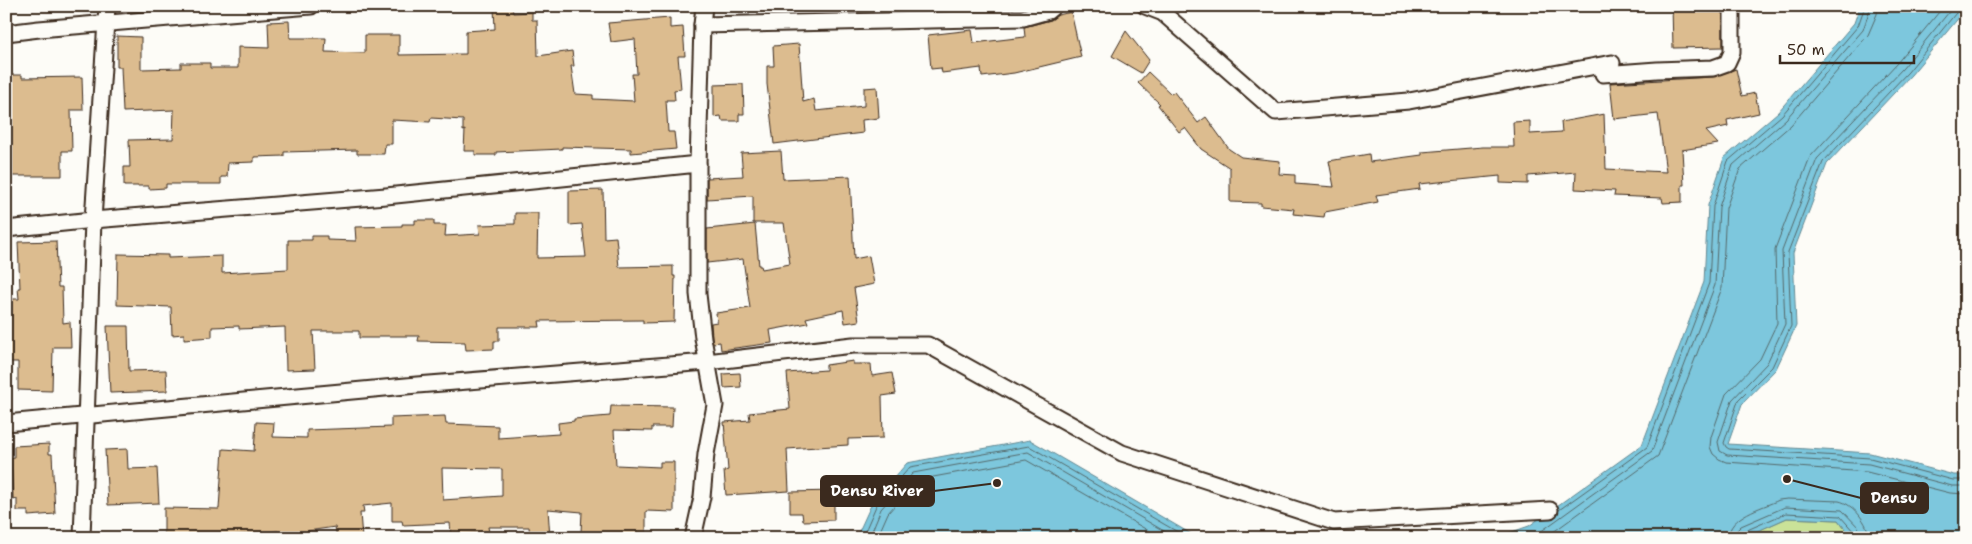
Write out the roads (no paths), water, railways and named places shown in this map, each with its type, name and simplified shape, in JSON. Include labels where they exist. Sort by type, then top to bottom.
[{"type":"street","points":[[82,538],[93,220],[108,6]]},
{"type":"street","points":[[6,33],[311,6]]},
{"type":"street","points":[[693,538],[702,497],[706,454],[715,405],[698,294],[698,164],[704,6]]},
{"type":"street","points":[[702,25],[1023,18],[1048,10],[1054,6]]},
{"type":"street","points":[[1145,6],[1163,13],[1276,112],[1409,101],[1607,69],[1713,68],[1727,63],[1732,52],[1732,6]]},
{"type":"street","points":[[6,230],[93,220],[386,196],[698,164]]},
{"type":"street","points":[[6,423],[417,385],[707,362],[853,345],[928,345],[1122,454],[1334,522],[1550,510]]},
{"type":"water","points":[[1860,6],[1966,6],[1966,9],[1911,75],[1827,164],[1793,253],[1796,326],[1776,369],[1742,404],[1728,444],[1870,453],[1954,475],[1966,475],[1966,538],[1852,538],[1838,520],[1787,518],[1742,538],[1495,538],[1529,526],[1642,445],[1704,282],[1708,205],[1724,158],[1778,112],[1854,23]]},
{"type":"water","points":[[1030,440],[1198,538],[856,538],[872,503],[907,463]]},
{"type":"place","name":"Densu","points":[[1787,479]]},
{"type":"place","name":"Densu River","points":[[997,483]]}]
